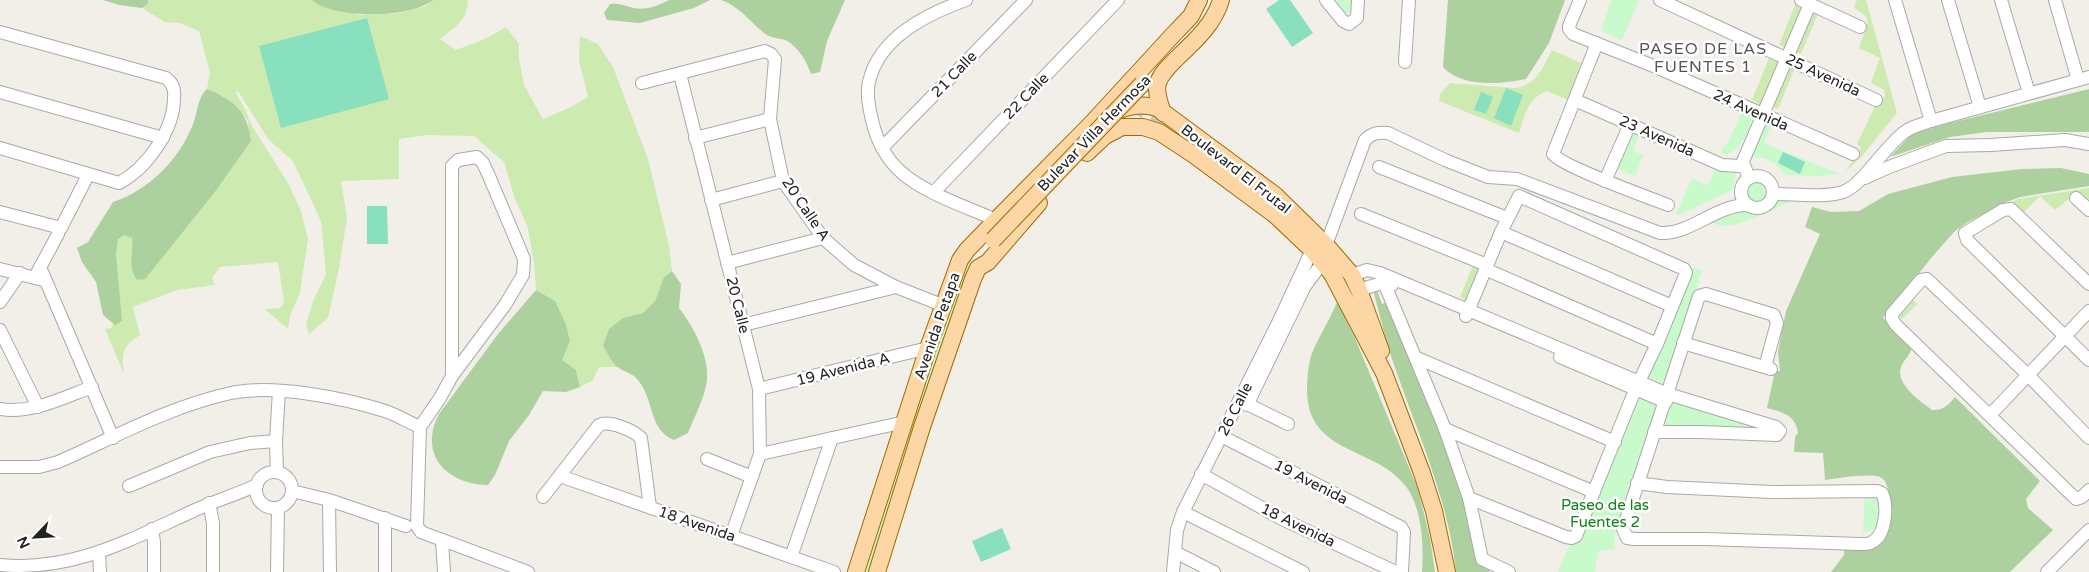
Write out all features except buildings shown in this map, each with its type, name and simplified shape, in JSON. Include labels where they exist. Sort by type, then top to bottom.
[{"type":"main road","name":"Bulevar Villa Hermosa","points":[[1097,120],[1191,16],[1199,0]]},
{"type":"main road","points":[[1165,52],[1194,20],[1204,0]]},
{"type":"main road","name":"Bulevar Villa Hermosa","points":[[978,268],[980,258],[992,240],[1194,32],[1203,20],[1213,0]]},
{"type":"main road","points":[[1164,113],[1158,94],[1159,80],[1166,69],[1203,32],[1213,19],[1221,0]]},
{"type":"main road","points":[[1097,120],[1125,107],[1148,105]]},
{"type":"main road","points":[[1143,127],[1138,113],[1142,107],[1148,105]]},
{"type":"main road","name":"Boulevard El Frutal","points":[[1148,105],[1164,113],[1275,195],[1323,258],[1384,373],[1425,483],[1447,572]]},
{"type":"main road","points":[[1097,120],[1112,121],[1113,131]]},
{"type":"main road","name":"Avenida Petapa","points":[[856,572],[942,305],[963,255],[1097,120]]},
{"type":"main road","name":"Boulevard El Frutal","points":[[1113,131],[1128,126],[1143,127],[1159,132],[1194,155],[1288,226],[1323,258],[1356,282],[1379,345],[1384,373]]},
{"type":"main road","name":"Avenida Petapa","points":[[877,572],[922,427],[978,268],[988,262],[1036,206],[1099,140],[1113,131]]},
{"type":"main road","points":[[1264,197],[1288,226]]},
{"type":"main road","points":[[1323,258],[1351,289],[1356,282]]},
{"type":"main road","points":[[904,422],[922,427]]},
{"type":"street","points":[[966,0],[938,11],[907,29],[893,40],[875,66],[869,83],[869,105],[873,126],[882,148],[891,162],[901,172],[916,184],[996,220]]},
{"type":"street","name":"21 Calle","points":[[882,148],[1026,0]]},
{"type":"street","name":"22 Calle","points":[[934,192],[1118,0]]},
{"type":"street","points":[[1326,0],[1346,24],[1352,23],[1357,18],[1358,0]]},
{"type":"street","points":[[1405,62],[1409,0]]},
{"type":"street","name":"24 Avenida","points":[[1580,0],[1569,29],[1573,34],[1853,154]]},
{"type":"street","name":"25 Avenida","points":[[1660,0],[1876,100]]},
{"type":"street","points":[[1895,0],[1931,121]]},
{"type":"street","points":[[1948,0],[1980,107]]},
{"type":"street","points":[[2001,0],[2029,93]]},
{"type":"street","points":[[1851,188],[1906,131],[1931,121],[2084,79],[2055,0]]},
{"type":"street","points":[[1749,178],[1744,166],[1740,166],[1788,59],[1806,2],[1860,27]]},
{"type":"street","points":[[0,32],[166,78],[173,88],[174,102],[170,127],[163,138],[140,167],[119,183],[0,148]]},
{"type":"street","points":[[1597,43],[1553,153],[1559,160],[1605,181],[1668,205]]},
{"type":"street","name":"20 Calle A","points":[[680,74],[765,51],[771,54],[775,59],[770,119],[783,181],[823,238],[854,265],[896,287],[942,305]]},
{"type":"street","points":[[642,83],[680,74]]},
{"type":"street","name":"20 Calle","points":[[680,74],[759,389],[760,454],[731,536]]},
{"type":"street","points":[[0,92],[163,138]]},
{"type":"street","name":"23 Avenida","points":[[1575,100],[1722,164],[1740,166]]},
{"type":"street","points":[[696,138],[770,119]]},
{"type":"street","points":[[1605,181],[1630,124]]},
{"type":"street","name":"26 Calle","points":[[1173,572],[1185,527],[1186,514],[1243,402],[1323,258],[1365,140],[1369,136],[1380,132],[1388,133],[1445,160],[1488,177],[1517,179],[1660,233],[1676,232],[1745,200]]},
{"type":"street","points":[[1774,194],[1803,193],[1823,196],[1842,192],[1851,188],[1870,174],[1946,146],[2000,145],[2065,140],[2089,144]]},
{"type":"street","points":[[412,528],[418,475],[420,427],[440,398],[452,376],[506,304],[523,275],[525,266],[524,259],[489,176],[483,163],[477,156],[458,160],[452,166],[452,376]]},
{"type":"street","points":[[1379,167],[1507,218]]},
{"type":"street","points":[[0,212],[61,228],[88,175]]},
{"type":"street","points":[[1754,176],[1764,177],[1771,184],[1774,194],[1766,206],[1757,209],[1745,200],[1743,185],[1749,178],[1754,176]]},
{"type":"street","points":[[711,200],[783,181]]},
{"type":"street","points":[[1467,312],[1507,218],[1520,196],[1684,270],[1686,274],[1577,535],[1572,538],[1469,498]]},
{"type":"street","points":[[2076,198],[2089,210]]},
{"type":"street","points":[[2089,284],[2011,209],[1999,212],[1965,233],[1967,240],[2089,360]]},
{"type":"street","points":[[1361,214],[1486,267],[1657,344]]},
{"type":"street","points":[[1501,232],[1672,306]]},
{"type":"street","points":[[58,234],[40,275],[92,387],[112,438]]},
{"type":"street","points":[[727,263],[823,238]]},
{"type":"street","points":[[0,269],[20,274],[40,275]]},
{"type":"street","points":[[0,302],[20,274]]},
{"type":"street","points":[[1356,282],[1383,278],[1667,398],[1776,428],[1780,433],[1777,435],[1654,432]]},
{"type":"street","points":[[1383,278],[1445,429],[1469,498],[1482,559],[1502,571]]},
{"type":"street","points":[[2089,438],[1929,280],[1922,279],[1892,314],[1892,319],[2076,499],[2082,497],[2089,490]]},
{"type":"street","points":[[743,325],[896,287]]},
{"type":"street","points":[[1637,483],[1667,487],[1772,492],[1877,491],[1884,496],[1886,511],[1880,533],[1874,541],[1868,544],[1705,539],[1634,540],[1627,538],[1623,529],[1637,483],[1654,432],[1667,398],[1683,343],[1698,297],[1701,294],[1706,294],[1774,315],[1777,323],[1768,368],[1683,343]]},
{"type":"street","points":[[1990,414],[2089,311]]},
{"type":"street","points":[[0,330],[38,407]]},
{"type":"street","name":"19 Avenida A","points":[[759,389],[928,348]]},
{"type":"street","points":[[1417,358],[1615,442]]},
{"type":"street","points":[[0,408],[23,410],[38,407],[92,387]]},
{"type":"street","points":[[0,467],[39,467],[58,462],[178,409],[234,392],[279,391],[334,398],[386,412],[420,427]]},
{"type":"street","points":[[277,472],[276,441],[279,391]]},
{"type":"street","points":[[1243,402],[1288,424]]},
{"type":"street","points":[[760,454],[904,422]]},
{"type":"street","points":[[543,497],[600,425],[604,423],[636,433],[641,438],[650,507]]},
{"type":"street","points":[[1445,429],[1594,492]]},
{"type":"street","points":[[791,557],[832,438]]},
{"type":"street","name":"19 Avenida","points":[[1224,438],[1401,527],[1404,532],[1402,572]]},
{"type":"street","points":[[129,486],[210,452],[250,443],[276,441]]},
{"type":"street","points":[[707,459],[752,477]]},
{"type":"street","points":[[277,472],[288,479],[292,491],[288,502],[278,508],[267,507],[262,504],[257,490],[264,475],[277,472]]},
{"type":"street","name":"18 Avenida","points":[[560,476],[834,572]]},
{"type":"street","name":"18 Avenida","points":[[1205,476],[1282,518],[1396,572]]},
{"type":"street","points":[[0,565],[40,568],[99,553],[210,503],[239,493],[257,490]]},
{"type":"street","points":[[292,491],[329,500],[385,518],[528,572]]},
{"type":"street","points":[[329,500],[330,572]]},
{"type":"street","points":[[210,503],[213,572]]},
{"type":"street","points":[[278,508],[278,572]]},
{"type":"street","points":[[1186,514],[1303,572]]},
{"type":"street","points":[[385,518],[385,572]]},
{"type":"street","points":[[152,529],[154,572]]},
{"type":"street","points":[[2047,572],[2089,530]]},
{"type":"street","points":[[442,540],[444,572]]},
{"type":"street","points":[[99,553],[100,572]]},
{"type":"street","points":[[1178,554],[1214,572]]},
{"type":"street","name":"26 Calle","points":[[1178,554],[1181,572]]},
{"type":"green space","points":[[103,0],[148,0],[148,4],[142,8],[119,5]]},
{"type":"green space","points":[[148,0],[312,0],[359,15],[400,13],[426,6],[433,0],[468,0],[466,13],[463,18],[440,39],[456,50],[485,39],[506,27],[519,44],[519,59],[524,85],[543,119],[569,108],[588,97],[579,60],[580,36],[598,44],[613,67],[648,159],[669,246],[672,271],[664,277],[655,301],[643,313],[623,318],[603,346],[617,367],[599,367],[593,380],[580,387],[576,370],[561,360],[570,341],[566,324],[555,301],[536,290],[528,228],[514,196],[504,162],[474,136],[427,135],[399,139],[399,179],[341,181],[347,218],[339,268],[328,318],[309,334],[306,325],[313,301],[326,275],[321,221],[293,161],[268,139],[238,91],[236,93],[252,126],[288,183],[301,211],[308,239],[300,293],[290,316],[288,329],[265,309],[280,308],[284,302],[278,262],[220,267],[212,278],[215,285],[177,290],[133,307],[140,335],[129,343],[124,351],[124,374],[105,329],[111,328],[115,321],[115,237],[249,123],[240,110],[231,102],[207,89],[210,73],[199,31],[180,23],[165,22],[142,8],[148,4]]},
{"type":"green space","points":[[312,0],[433,0],[423,6],[408,10],[391,13],[354,14],[337,11]]},
{"type":"green space","points":[[669,0],[710,0],[694,8],[640,23],[607,20],[604,13],[610,4],[643,9],[657,6]]},
{"type":"green space","points":[[721,0],[845,0],[827,41],[820,72],[811,74],[803,56],[793,45],[787,41],[767,35],[734,6]]},
{"type":"green space","points":[[1279,0],[1290,0],[1313,33],[1292,47],[1266,9]]},
{"type":"green space","points":[[1336,0],[1354,0],[1352,13],[1346,13]]},
{"type":"green space","points":[[1448,0],[1565,0],[1549,43],[1526,79],[1482,83],[1460,78],[1451,74],[1443,67]]},
{"type":"green space","name":"PASEO DE LAS FUENTES 1","points":[[1611,0],[1639,0],[1622,40],[1601,31]]},
{"type":"green space","points":[[1797,0],[1805,2],[1786,48],[1779,45]]},
{"type":"green space","points":[[1857,0],[1866,0],[1897,113],[1862,156],[1846,171],[1861,148],[1857,144],[1876,104],[1885,97],[1884,90],[1871,83],[1880,58],[1859,48],[1868,22],[1865,15],[1854,8]]},
{"type":"green space","points":[[1812,5],[1820,9],[1801,54],[1794,51]]},
{"type":"green space","points":[[367,18],[389,99],[281,128],[259,46]]},
{"type":"green space","points":[[1552,50],[1581,63],[1568,100],[1547,91],[1540,94],[1528,108],[1519,133],[1439,101],[1440,94],[1450,83],[1522,87],[1538,75]]},
{"type":"green space","points":[[1771,53],[1783,58],[1761,105],[1752,100]]},
{"type":"green space","points":[[1789,62],[1796,65],[1778,109],[1770,106]]},
{"type":"green space","points":[[1506,88],[1523,95],[1511,126],[1494,118]]},
{"type":"green space","points":[[207,89],[225,97],[238,108],[246,121],[251,141],[214,193],[145,279],[137,280],[132,270],[132,238],[124,235],[118,239],[116,255],[122,321],[115,325],[103,315],[96,282],[82,262],[77,248],[88,242],[113,202],[139,190],[150,182],[180,150],[195,119],[199,101]]},
{"type":"green space","points":[[2089,89],[2089,132],[1987,132],[1950,137],[1890,157],[1912,134]]},
{"type":"green space","points":[[1481,92],[1493,97],[1486,114],[1474,110]]},
{"type":"green space","points":[[1744,107],[1756,112],[1748,131],[1735,150],[1723,154],[1721,152],[1724,145],[1727,145]]},
{"type":"green space","points":[[1765,115],[1774,120],[1764,143],[1839,174],[1820,176],[1785,175],[1778,167],[1766,159],[1750,158]]},
{"type":"green space","points":[[1628,122],[1642,128],[1633,151],[1643,155],[1635,176],[1611,166]]},
{"type":"green space","points":[[1783,152],[1805,162],[1800,174],[1778,163]]},
{"type":"green space","points":[[1738,156],[1739,168],[1734,178],[1734,189],[1679,215],[1676,214],[1692,178],[1708,185],[1720,160],[1732,159]]},
{"type":"green space","points":[[2061,168],[2089,174],[2089,186],[2020,197],[2004,203],[1966,223],[1954,232],[1932,257],[1883,318],[1912,346],[1901,367],[1900,373],[1905,386],[1915,397],[1932,410],[1948,405],[1955,397],[2040,481],[2026,499],[2028,508],[2053,530],[2010,572],[1831,572],[1844,555],[1844,545],[1874,543],[1887,518],[1890,504],[1888,489],[1880,477],[1861,476],[1825,480],[1823,453],[1794,452],[1795,437],[1798,433],[1795,422],[1783,413],[1767,408],[1775,371],[1780,371],[1778,351],[1786,311],[1820,234],[1805,227],[1812,207],[1831,212],[1859,211],[1888,194],[1952,177],[2022,169]]},
{"type":"green space","points":[[1757,177],[1768,181],[1772,192],[1768,203],[1757,207],[1746,203],[1742,192],[1746,181]]},
{"type":"green space","points":[[2089,188],[2089,202],[2074,195],[2055,210],[2041,197],[2023,213],[2009,204],[2018,199]]},
{"type":"green space","points":[[1783,198],[1792,200],[1769,212],[1740,223],[1722,226],[1709,220],[1747,208],[1758,212],[1763,211],[1774,206]]},
{"type":"green space","points":[[367,206],[387,206],[388,244],[367,244]]},
{"type":"green space","points":[[1476,258],[1486,262],[1469,301],[1460,297]]},
{"type":"green space","points":[[967,259],[976,263],[919,422],[908,420]]},
{"type":"green space","points":[[1693,267],[1702,271],[1665,384],[1646,376]]},
{"type":"green space","points":[[672,271],[681,284],[679,308],[690,323],[699,341],[707,370],[704,392],[688,433],[674,440],[665,435],[659,428],[642,386],[634,376],[621,369],[612,361],[603,346],[609,329],[623,318],[643,313],[655,301],[664,277]]},
{"type":"green space","points":[[1372,286],[1377,290],[1382,304],[1387,302],[1419,373],[1490,569],[1489,572],[1456,572],[1452,543],[1438,488],[1390,353]]},
{"type":"green space","points":[[536,290],[555,301],[566,324],[570,341],[562,360],[576,370],[580,387],[566,392],[543,391],[529,415],[509,441],[495,475],[488,485],[460,479],[449,473],[434,454],[432,442],[433,428],[439,414],[498,334]]},
{"type":"green space","points":[[1909,296],[1917,304],[1902,319],[1899,315]]},
{"type":"green space","points":[[1337,302],[1354,336],[1418,489],[1430,538],[1435,572],[1422,572],[1421,528],[1416,506],[1407,488],[1394,474],[1379,464],[1331,439],[1319,427],[1310,411],[1307,386],[1311,356]]},
{"type":"green space","name":"Paseo de las Fuentes 2","points":[[1635,391],[1666,402],[1623,528],[1615,532],[1614,550],[1603,550],[1598,553],[1595,572],[1558,572]]},
{"type":"green space","points":[[1670,398],[1776,429],[1664,428]]},
{"type":"green space","points":[[905,425],[917,428],[872,572],[860,572]]},
{"type":"green space","points":[[1865,490],[1876,491],[1879,511],[1878,521],[1873,530],[1863,533]]},
{"type":"green space","points":[[1002,528],[1011,549],[981,562],[972,541]]},
{"type":"tunnel","points":[[1133,102],[1196,148]]},
{"type":"district","name":"PASEO DE LAS FUENTES 1","points":[[1703,57]]}]
